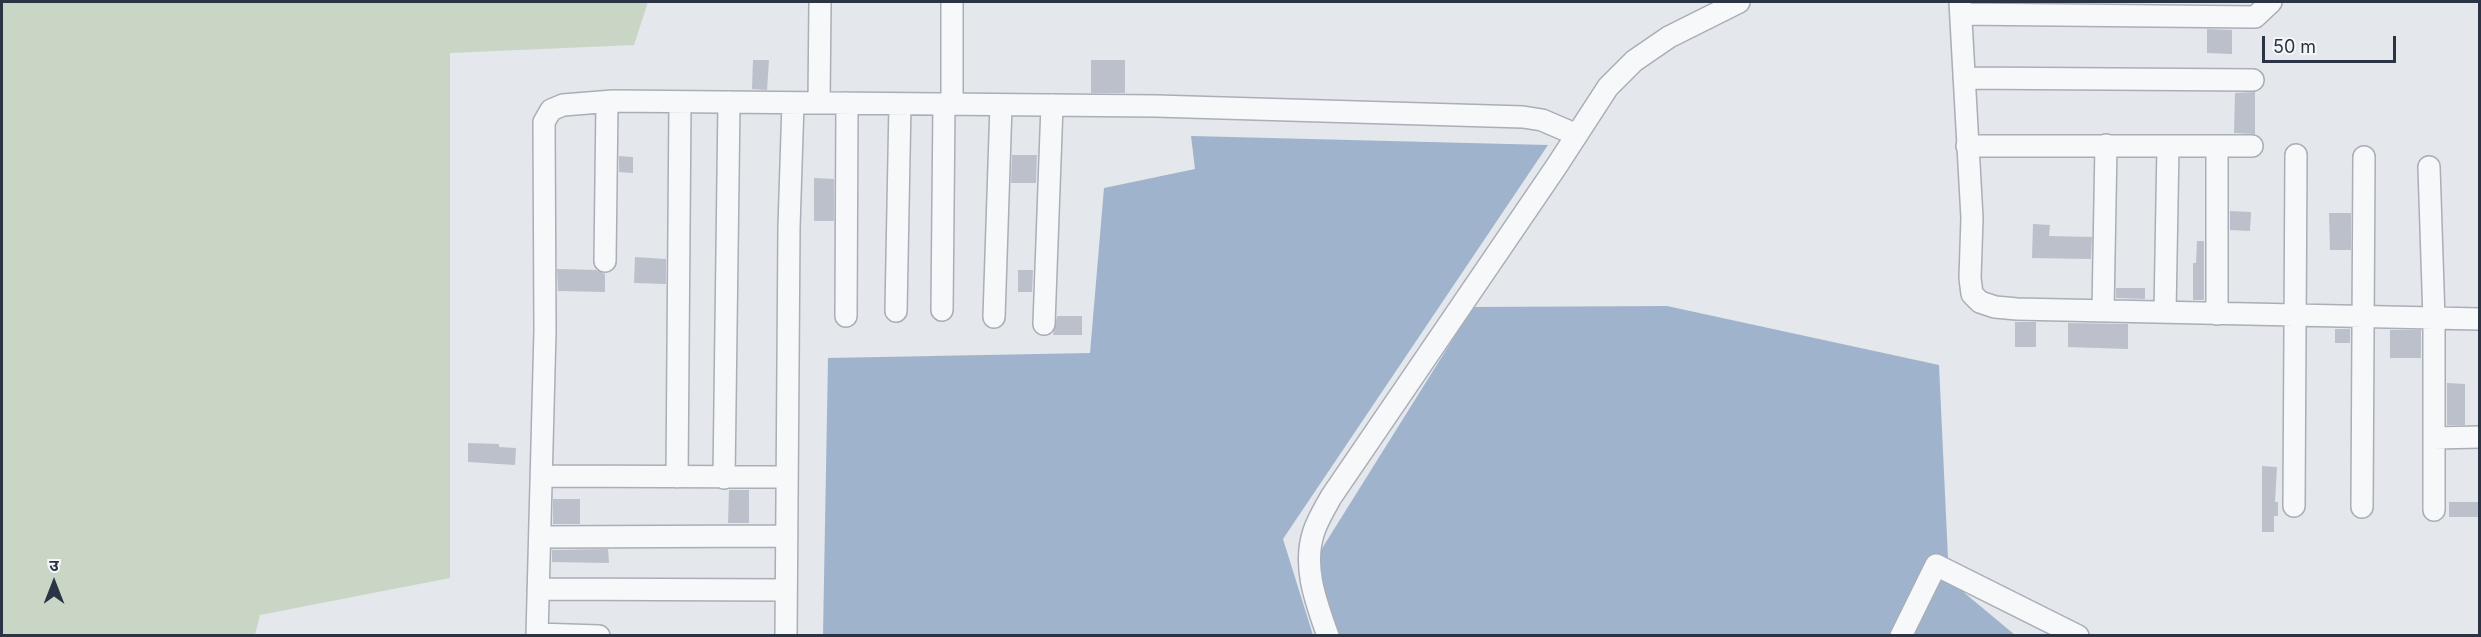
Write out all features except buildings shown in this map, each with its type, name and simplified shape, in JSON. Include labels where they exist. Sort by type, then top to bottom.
[{"type":"street","points":[[819,103],[820,2]]},
{"type":"street","points":[[1328,636],[1311,583],[1311,549],[1314,530],[1331,497],[1608,87],[1634,61],[1669,37],[1739,2]]},
{"type":"street","points":[[2271,2],[2255,17],[1960,8],[1972,218],[1970,278],[1972,294],[1980,302],[1995,307],[2480,319]]},
{"type":"street","points":[[942,310],[952,3]]},
{"type":"street","points":[[1964,78],[2253,80]]},
{"type":"street","points":[[599,636],[537,635],[545,331],[544,122],[551,110],[563,105],[607,102],[1156,106],[1497,115],[1542,120],[1577,135]]},
{"type":"street","points":[[605,261],[607,102]]},
{"type":"street","points":[[678,477],[680,102]]},
{"type":"street","points":[[724,478],[729,102]]},
{"type":"street","points":[[786,636],[789,227],[793,103]]},
{"type":"street","points":[[846,316],[847,104]]},
{"type":"street","points":[[896,311],[900,104]]},
{"type":"street","points":[[994,317],[1001,105]]},
{"type":"street","points":[[1044,324],[1052,105]]},
{"type":"street","points":[[2103,311],[2106,145]]},
{"type":"street","points":[[1967,146],[2252,146]]},
{"type":"street","points":[[2165,312],[2168,146]]},
{"type":"street","points":[[2217,146],[2217,314]]},
{"type":"street","points":[[2294,506],[2296,155]]},
{"type":"street","points":[[2362,507],[2364,157]]},
{"type":"street","points":[[2429,167],[2434,319],[2434,510]]},
{"type":"street","points":[[2434,438],[2480,437]]},
{"type":"street","points":[[542,476],[788,477]]},
{"type":"street","points":[[541,537],[787,536]]},
{"type":"street","points":[[1901,636],[1936,565],[2078,636]]},
{"type":"street","points":[[538,589],[786,590]]},
{"type":"green space","points":[[2,2],[648,2],[634,45],[450,53],[450,578],[260,615],[255,635],[2,635]]},
{"type":"water","points":[[1191,136],[1548,145],[1283,539],[1313,635],[823,635],[828,358],[1090,353],[1104,188],[1195,169]]},
{"type":"water","points":[[1667,306],[1939,365],[1949,580],[2015,635],[1332,635],[1311,566],[1473,307]]}]
